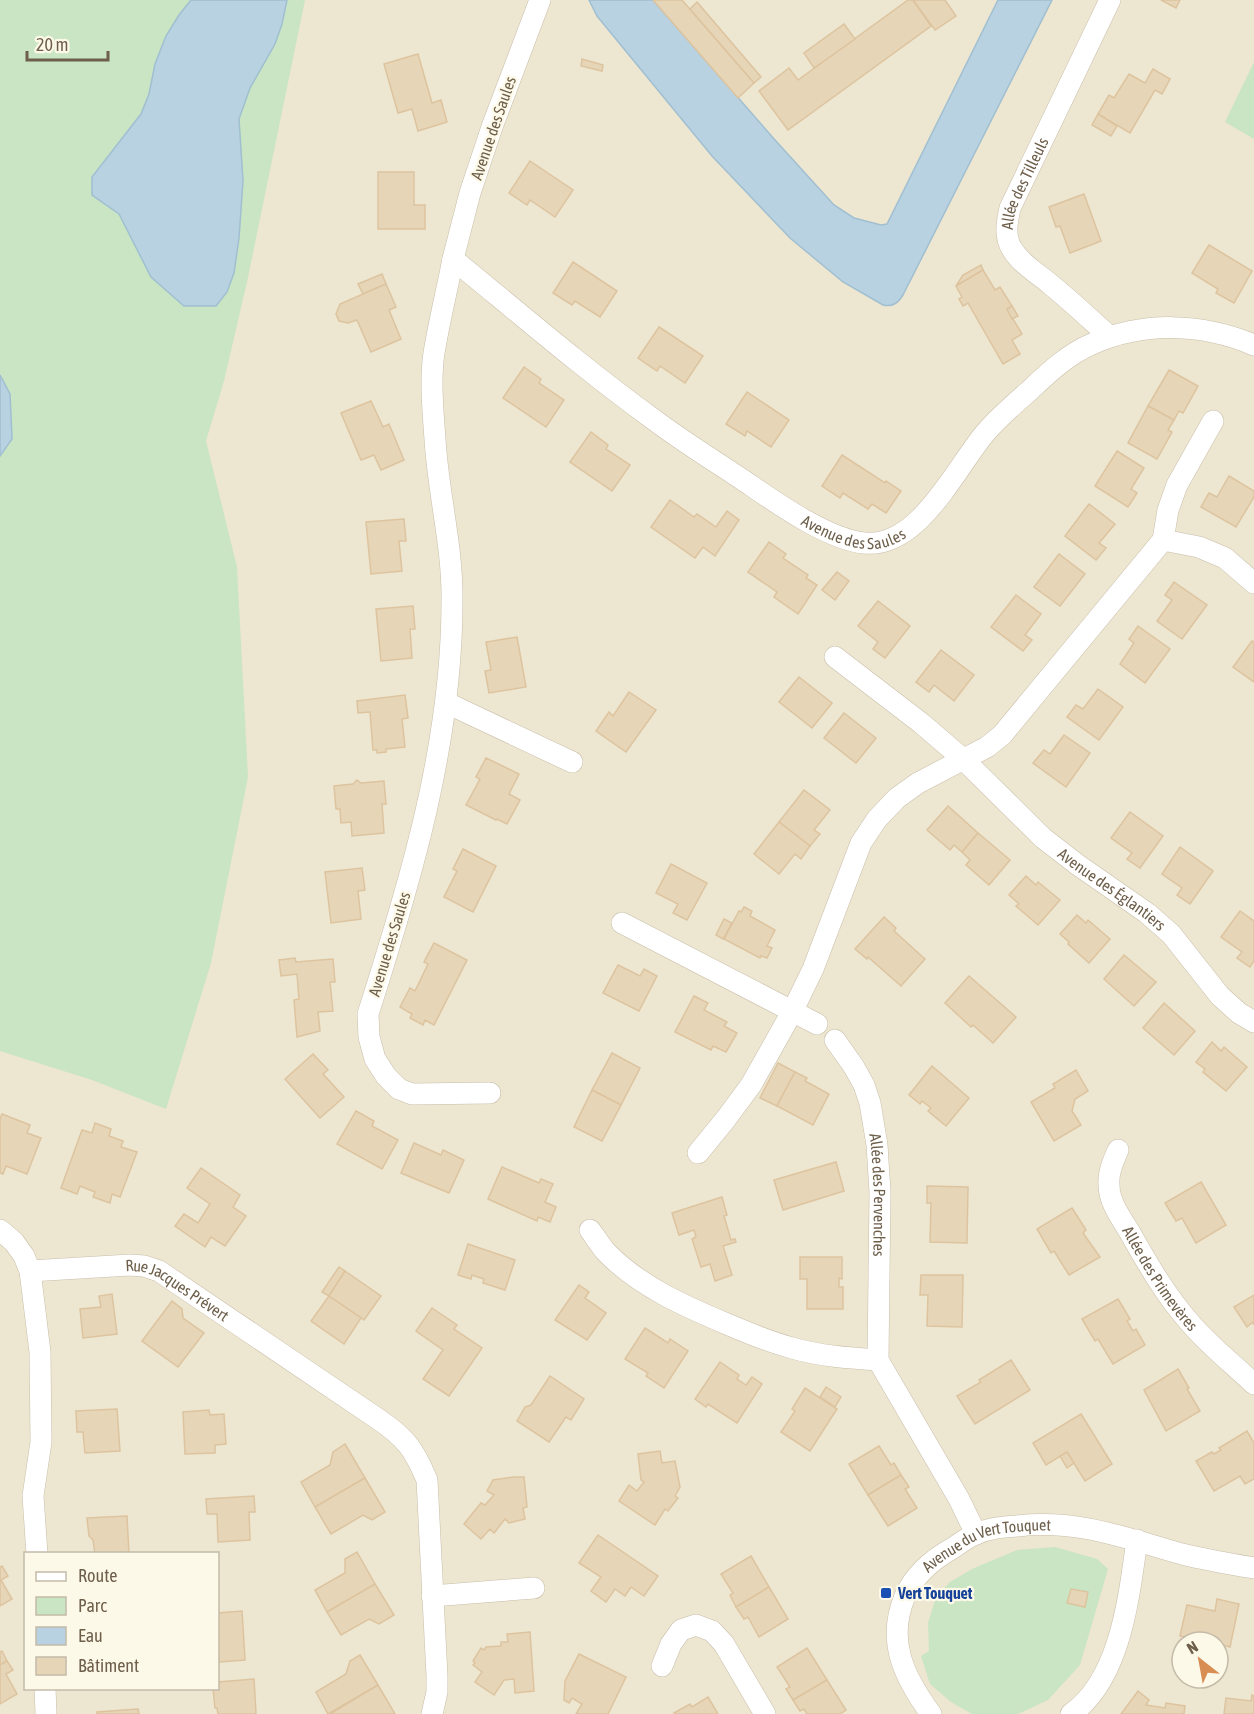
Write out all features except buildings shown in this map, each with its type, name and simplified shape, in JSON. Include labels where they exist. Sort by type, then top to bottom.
[{"type":"street","name":"Avenue des Saules","points":[[490,1093],[412,1094],[399,1089],[386,1076],[375,1059],[369,1038],[368,1014],[415,861],[447,703],[453,599],[435,441],[434,355],[453,259],[470,193],[492,127],[540,0]]},
{"type":"street","name":"Allée des Tilleuls","points":[[1110,0],[1010,208],[1006,225],[1012,249],[1028,267],[1110,337]]},
{"type":"street","name":"Avenue des Saules","points":[[453,259],[654,420],[779,505],[836,535],[865,544],[888,541],[912,526],[935,502],[986,433],[1007,410],[1068,358],[1090,345],[1110,337],[1143,329],[1176,327],[1200,328],[1254,345]]},
{"type":"street","points":[[698,1153],[751,1085],[792,1012],[813,969],[861,843],[877,819],[897,798],[918,783],[987,747],[1002,735],[1163,540],[1168,510],[1178,485],[1213,420]]},
{"type":"street","points":[[1163,540],[1199,548],[1225,558],[1254,583]]},
{"type":"street","name":"Avenue des Églantiers","points":[[835,657],[921,723],[963,759],[1043,838],[1147,913],[1171,934],[1220,996],[1239,1013],[1254,1022]]},
{"type":"street","points":[[447,703],[572,762]]},
{"type":"street","points":[[622,923],[817,1024]]},
{"type":"street","name":"Allée des Pervenches","points":[[835,1040],[854,1066],[864,1085],[870,1103],[877,1145],[880,1192],[878,1360]]},
{"type":"street","name":"Allée des Primevères","points":[[1118,1150],[1109,1170],[1108,1188],[1115,1207],[1133,1238],[1172,1300],[1189,1322],[1211,1346],[1254,1384]]},
{"type":"street","points":[[0,1230],[14,1242],[24,1256],[30,1271],[40,1352],[41,1442],[33,1496],[37,1552]]},
{"type":"street","points":[[590,1230],[606,1251],[628,1272],[651,1288],[700,1313],[791,1348],[837,1357],[878,1360],[959,1499],[976,1534]]},
{"type":"street","name":"Rue Jacques Prévert","points":[[30,1271],[130,1265],[144,1266],[159,1271],[396,1431],[408,1443],[427,1480],[437,1676],[437,1692],[432,1714]]},
{"type":"street","name":"Avenue du Vert Touquet","points":[[931,1714],[906,1676],[899,1654],[897,1632],[899,1610],[908,1589],[924,1568],[976,1534],[1036,1523],[1084,1527],[1183,1554],[1254,1568]]},
{"type":"street","points":[[1071,1714],[1095,1691],[1105,1675],[1115,1650],[1137,1540]]},
{"type":"street","points":[[432,1596],[534,1588]]},
{"type":"street","points":[[662,1666],[671,1644],[681,1630],[696,1625],[712,1631],[724,1644],[765,1714]]},
{"type":"street","points":[[45,1690],[46,1714]]},
{"type":"shaded area","points":[[0,0],[1254,0],[1254,1714],[0,1714]]},
{"type":"green space","points":[[0,0],[305,0],[247,282],[224,381],[206,441],[237,567],[248,777],[211,963],[166,1109],[92,1080],[0,1051]]},
{"type":"green space","points":[[1254,62],[1254,139],[1225,122]]},
{"type":"green space","points":[[1055,1547],[1097,1559],[1108,1569],[1080,1665],[1048,1700],[1018,1714],[972,1714],[951,1702],[930,1684],[921,1656],[929,1651],[928,1623],[936,1597],[950,1582],[972,1569],[1017,1550]]},
{"type":"water","points":[[191,0],[287,0],[275,44],[250,88],[239,119],[243,181],[239,238],[234,273],[227,292],[216,306],[184,306],[151,277],[119,214],[92,195],[92,177],[141,114],[149,94],[155,64],[166,36]]},
{"type":"water","points":[[589,0],[653,0],[834,205],[854,218],[881,225],[887,224],[998,0],[1052,0],[903,295],[895,304],[883,305],[843,282],[790,238],[712,156],[597,16]]},
{"type":"water","points":[[0,375],[10,394],[12,439],[0,456]]},
{"type":"place","name":"Vert Touquet","points":[[886,1593]]}]
